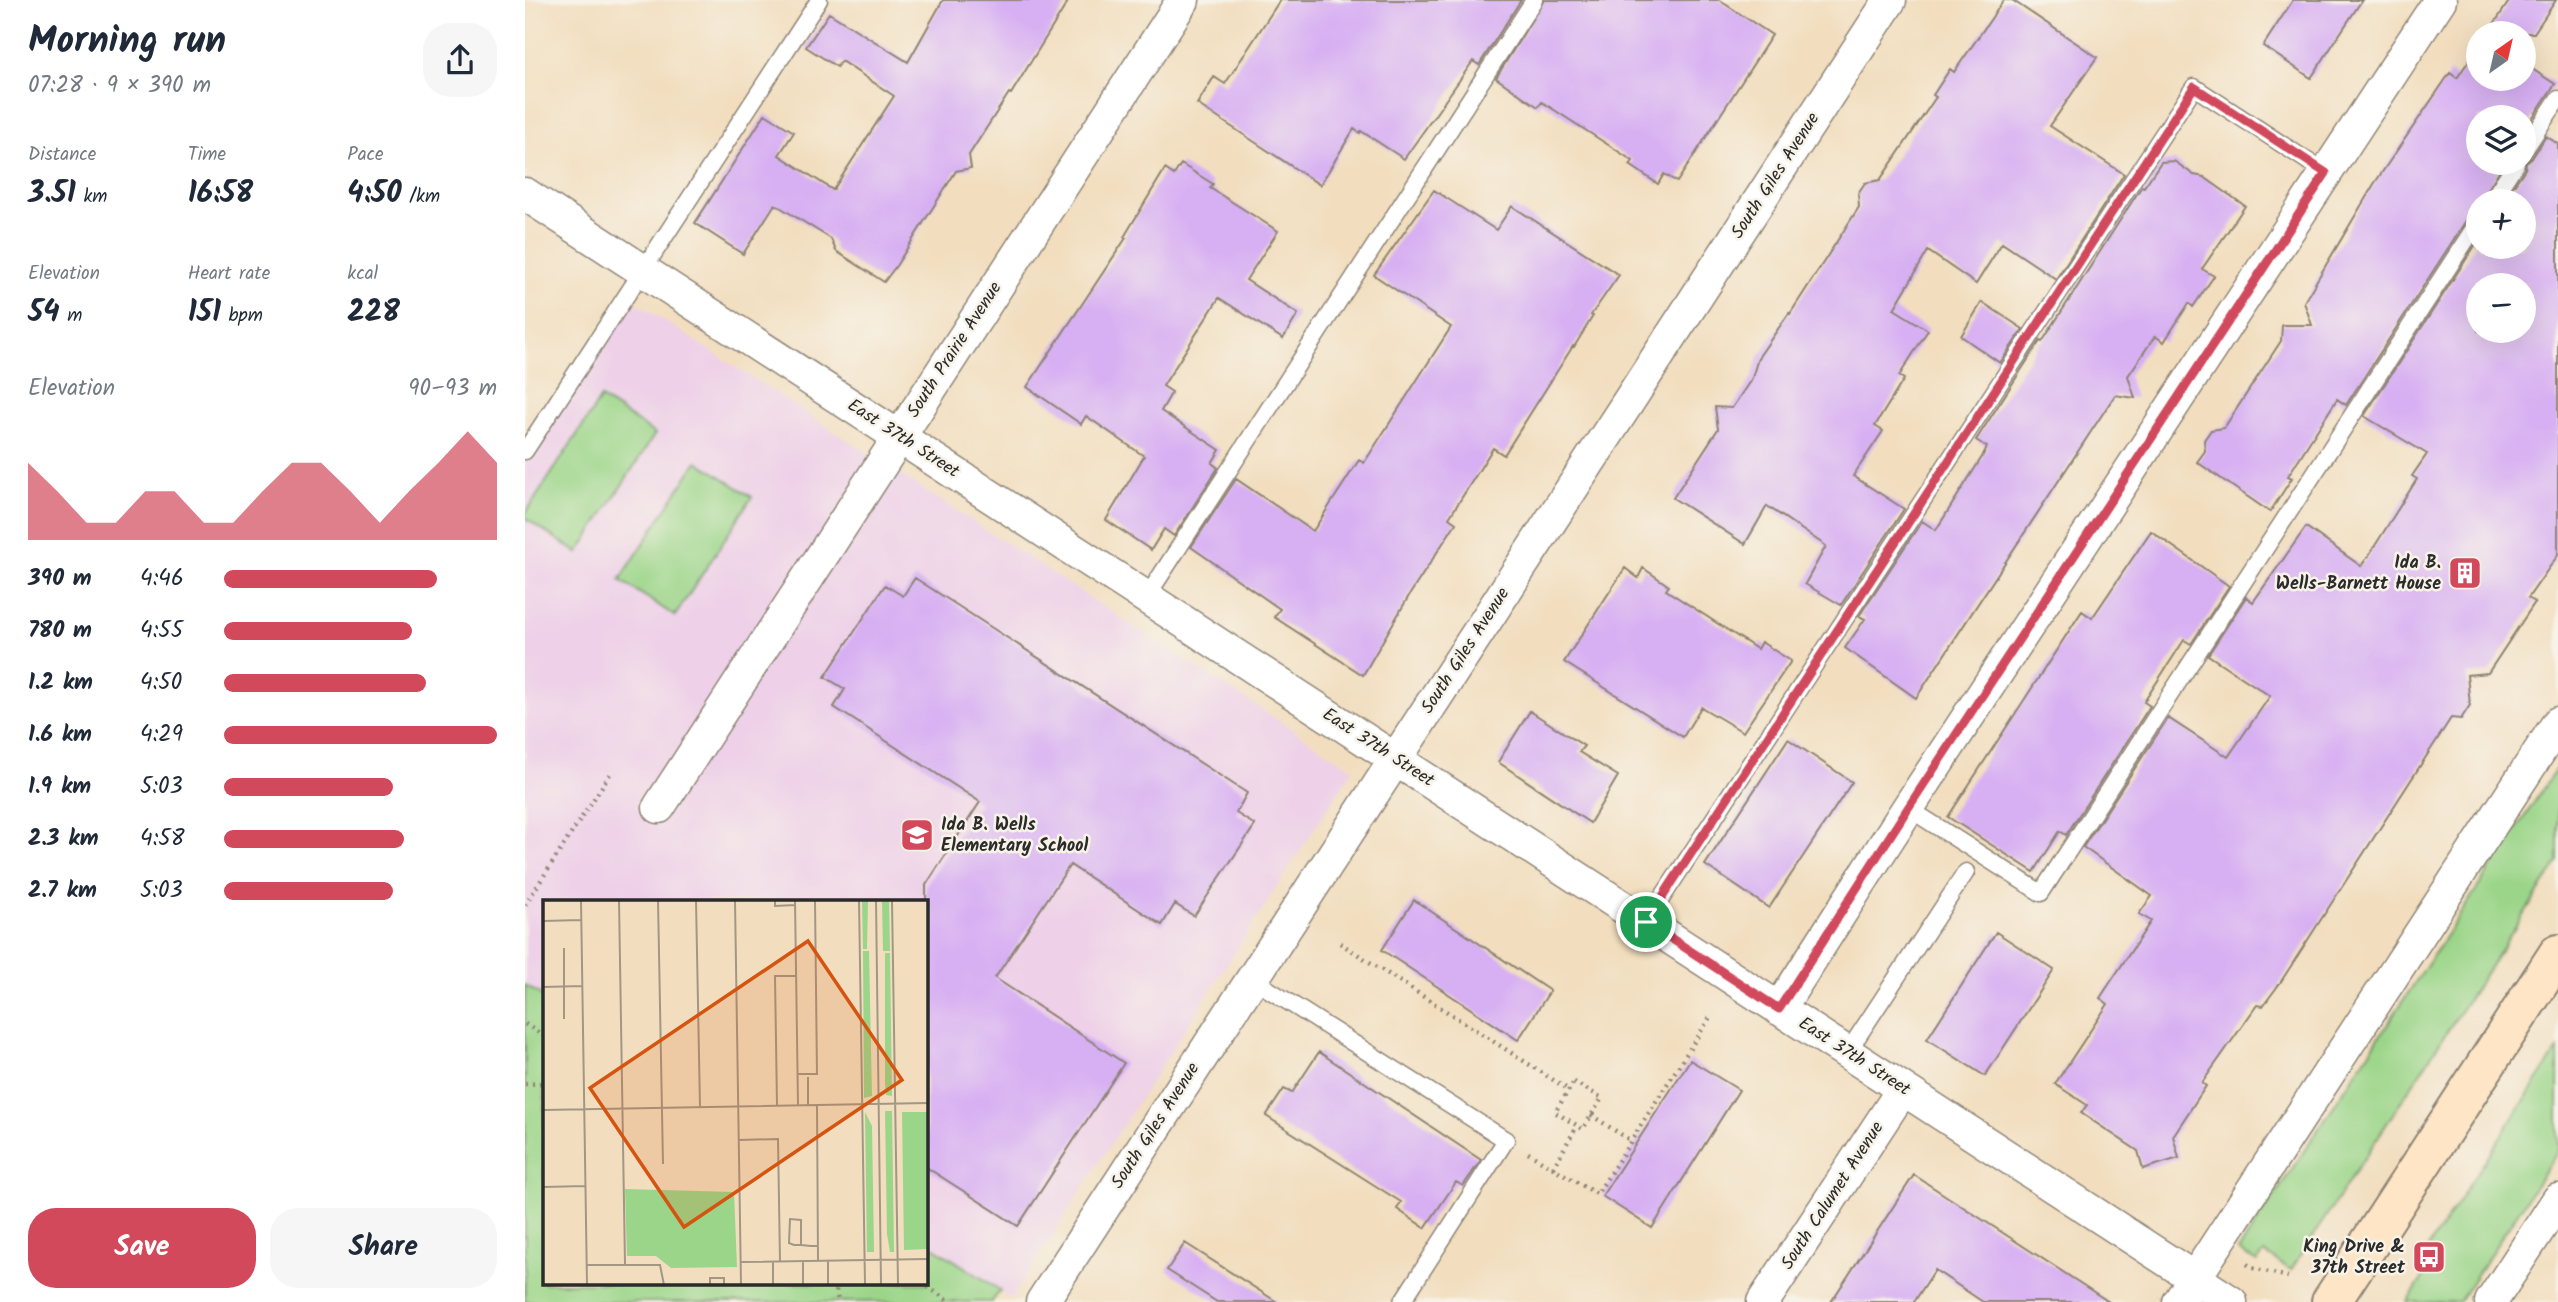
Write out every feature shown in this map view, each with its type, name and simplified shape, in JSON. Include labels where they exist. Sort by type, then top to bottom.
[{"type":"street","name":"South Prairie Avenue","points":[[659,807],[1183,0]]},
{"type":"street","name":"South Giles Avenue","points":[[1042,1302],[1890,0]]},
{"type":"street","points":[[1779,1009],[1908,808],[2440,0]]},
{"type":"street","name":"East 37th Street","points":[[525,194],[1903,1089],[2186,1290],[2231,1302]]},
{"type":"street","points":[[2186,1290],[2558,723]]},
{"type":"street","points":[[2331,1302],[2558,954]]},
{"type":"street","name":"South Calumet Avenue","points":[[1762,1302],[1903,1089]]},
{"type":"street","points":[[2491,1302],[2558,1200]]},
{"type":"lane","points":[[525,451],[818,0]]},
{"type":"lane","points":[[1146,598],[1534,0]]},
{"type":"lane","points":[[1646,922],[2194,87],[2326,173]]},
{"type":"lane","points":[[2536,132],[2558,99]]},
{"type":"lane","points":[[1908,808],[2041,893],[2466,240]]},
{"type":"lane","points":[[1847,1053],[1966,872]]},
{"type":"lane","points":[[1252,979],[1506,1140],[1402,1302]]},
{"type":"path","points":[[525,905],[610,774]]},
{"type":"path","points":[[1340,943],[1569,1090]]},
{"type":"path","points":[[1506,1140],[1597,1194],[1711,1014]]},
{"type":"path","points":[[525,1024],[543,1035]]},
{"type":"path","points":[[1574,1082],[1602,1098],[1583,1129],[1555,1112],[1569,1090],[1574,1082]]},
{"type":"path","points":[[525,1084],[543,1083]]},
{"type":"path","points":[[1591,1115],[1631,1141]]},
{"type":"path","points":[[1553,1168],[1577,1126]]},
{"type":"path","points":[[2244,1262],[2253,1268],[2288,1277]]},
{"type":"path","points":[[835,1284],[838,1302]]},
{"type":"path","points":[[923,1284],[950,1302]]},
{"type":"shaded area","name":"Ida B. Wells Elementary School","points":[[626,296],[1353,769],[1011,1299],[927,1243],[927,900],[543,900],[543,996],[525,985],[525,451]]},
{"type":"green space","points":[[601,398],[655,434],[578,553],[525,518],[525,514]]},
{"type":"green space","points":[[697,461],[752,497],[675,616],[620,580]]},
{"type":"green space","points":[[2558,766],[2558,862],[2291,1270],[2264,1253],[2257,1262],[2238,1251]]},
{"type":"green space","points":[[525,985],[543,996],[543,1284],[927,1284],[927,1243],[1000,1290],[992,1302],[525,1302]]},
{"type":"green space","points":[[2558,1049],[2558,1151],[2459,1302],[2407,1302],[2438,1255],[2428,1248]]},
{"type":"building","points":[[943,0],[1069,0],[1011,94],[1009,93],[969,155],[971,168],[956,171],[884,282],[836,251],[831,239],[775,204],[743,254],[695,223],[765,114],[794,132],[779,155],[833,190],[894,96],[841,61],[837,67],[806,47],[829,13],[908,62]]},
{"type":"building","points":[[1280,0],[1521,0],[1479,65],[1473,61],[1404,159],[1354,129],[1320,185],[1197,104],[1214,77],[1225,84]]},
{"type":"building","points":[[1544,0],[1719,0],[1772,35],[1677,182],[1664,174],[1658,184],[1630,165],[1633,161],[1542,102],[1538,107],[1496,78]]},
{"type":"building","points":[[2004,0],[2012,0],[2097,57],[2050,126],[2124,174],[2056,279],[2002,243],[1976,284],[1928,251],[1894,309],[1928,330],[1899,376],[1904,379],[1875,426],[1883,431],[1853,476],[1904,509],[1841,605],[1805,584],[1826,546],[1767,506],[1745,544],[1673,498],[1718,429],[1715,407],[1732,408],[1752,378],[1758,358],[1790,314],[1859,207],[1858,193],[1865,183],[1880,180],[1936,97],[1933,95],[1950,69],[1954,72]]},
{"type":"building","points":[[2293,0],[2362,0],[2311,78],[2263,46]]},
{"type":"building","points":[[2510,0],[2556,0],[2536,30],[2536,21],[2496,21]]},
{"type":"building","points":[[2466,65],[2466,91],[2536,91],[2536,72],[2555,84],[2536,112],[2536,105],[2466,105],[2466,175],[2497,175],[2488,189],[2466,189],[2466,221],[2346,405],[2337,399],[2288,476],[2292,478],[2270,512],[2197,462],[2205,451],[2204,440],[2211,430],[2224,428],[2281,341],[2282,325],[2312,325],[2304,302],[2374,184],[2450,73],[2457,78]]},
{"type":"building","points":[[2546,136],[2558,144],[2558,555],[2528,598],[2535,602],[2488,673],[2467,675],[2470,705],[2461,719],[2451,718],[2280,983],[2263,1006],[2257,1005],[2202,1083],[2206,1086],[2173,1136],[2179,1158],[2143,1169],[2138,1151],[2081,1113],[2087,1105],[2055,1084],[2108,1004],[2100,998],[2151,921],[2139,914],[2152,896],[2083,847],[2168,718],[2228,757],[2270,696],[2208,655],[2246,597],[2253,602],[2306,527],[2361,566],[2371,552],[2417,479],[2412,476],[2427,454],[2364,416],[2466,259],[2536,259],[2536,189],[2511,189],[2521,175],[2536,175],[2536,152]]},
{"type":"building","points":[[2174,161],[2194,175],[2204,177],[2245,206],[2202,269],[2214,276],[2193,307],[2189,303],[2164,342],[2155,336],[2128,376],[2135,398],[2115,395],[1916,698],[1845,648],[1865,619],[1859,616],[1922,521],[1936,530],[1987,447],[1976,440],[2142,186],[2144,187],[2161,162]]},
{"type":"building","points":[[1181,164],[1213,184],[1210,188],[1278,231],[1246,280],[1298,314],[1283,339],[1219,298],[1163,386],[1172,392],[1161,411],[1220,450],[1212,463],[1218,468],[1174,536],[1164,529],[1151,550],[1106,520],[1144,456],[1086,416],[1081,424],[1027,387],[1126,238],[1124,237],[1165,169],[1174,175]]},
{"type":"building","points":[[1434,190],[1496,230],[1512,206],[1619,275],[1504,455],[1493,448],[1449,518],[1456,523],[1410,594],[1363,675],[1274,617],[1280,609],[1191,547],[1236,479],[1313,531],[1359,460],[1364,463],[1451,327],[1374,275]]},
{"type":"building","points":[[1982,302],[2023,329],[2000,363],[1961,336]]},
{"type":"building","points":[[2151,531],[2229,586],[2191,644],[2184,640],[2144,702],[2150,706],[2066,835],[2060,831],[2034,872],[1948,817],[2082,611],[2092,618]]},
{"type":"building","points":[[1625,568],[1638,578],[1643,568],[1669,586],[1666,590],[1757,649],[1761,642],[1791,661],[1743,732],[1701,707],[1683,737],[1564,662]]},
{"type":"building","points":[[915,578],[1247,793],[1236,813],[1255,825],[1194,916],[1175,904],[1162,925],[1070,865],[995,978],[1124,1063],[1018,1226],[927,1168],[926,885],[980,802],[834,707],[845,689],[825,677],[885,585],[903,596]]},
{"type":"building","points":[[1530,711],[1584,746],[1579,752],[1618,776],[1590,823],[1498,762]]},
{"type":"building","points":[[1788,739],[1852,782],[1769,908],[1705,865]]},
{"type":"building","points":[[1414,900],[1550,991],[1518,1040],[1382,950]]},
{"type":"building","points":[[1996,932],[2054,970],[1985,1076],[1927,1039]]},
{"type":"building","points":[[1319,1052],[1481,1160],[1463,1186],[1456,1182],[1425,1228],[1397,1209],[1401,1202],[1266,1116],[1284,1089],[1292,1093]]},
{"type":"building","points":[[1690,1060],[1739,1090],[1652,1228],[1602,1196]]},
{"type":"building","points":[[1914,1175],[2109,1302],[1983,1302],[1935,1270],[1914,1302],[1831,1302]]},
{"type":"building","points":[[1185,1243],[1277,1302],[1217,1302],[1167,1270]]},
{"type":"place","name":"Ida B. Wells-Barnett House","points":[[2465,573]]},
{"type":"place","name":"Ida B. Wells Elementary School","points":[[917,835]]},
{"type":"place","name":"King Drive & 37th Street","points":[[2429,1257]]},
{"type":"route","points":[[2194,87],[2326,173],[1908,808],[1779,1009],[1646,922],[2194,87]]}]
